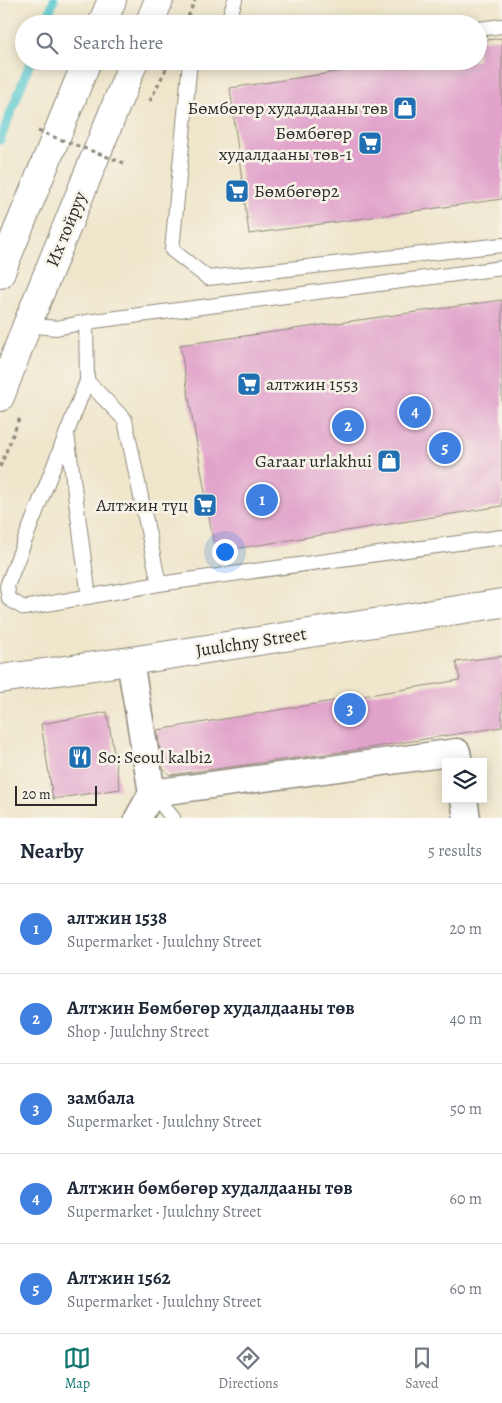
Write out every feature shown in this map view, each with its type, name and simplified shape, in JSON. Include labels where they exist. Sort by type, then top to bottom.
[{"type":"main road","points":[[106,15],[112,0]]},
{"type":"main road","points":[[153,15],[159,0]]},
{"type":"main road","points":[[0,274],[83,70]]},
{"type":"main road","name":"Их тойруу","points":[[0,397],[27,325],[130,70]]},
{"type":"main road","name":"Juulchny Street","points":[[0,679],[130,661],[502,603]]},
{"type":"street","points":[[130,661],[152,793],[138,818]]},
{"type":"street","points":[[152,793],[457,752],[458,758]]},
{"type":"street","points":[[465,803],[467,818]]},
{"type":"lane","points":[[230,14],[235,0]]},
{"type":"lane","points":[[487,28],[502,26]]},
{"type":"lane","points":[[189,70],[172,250],[208,278],[502,245]]},
{"type":"lane","points":[[27,325],[56,328],[86,322],[502,268]]},
{"type":"lane","points":[[86,322],[87,381],[7,586],[10,599],[24,608],[159,584],[502,538]]},
{"type":"lane","points":[[87,381],[125,420],[159,584]]},
{"type":"lane","points":[[67,433],[89,597]]},
{"type":"lane","points":[[152,793],[174,818]]},
{"type":"path","points":[[189,15],[195,0]]},
{"type":"path","points":[[38,131],[124,163]]},
{"type":"building","name":"Бөмбөгөр худалдааны төв-1","points":[[502,38],[502,199],[249,234],[230,88],[350,70],[487,70],[487,40]]},
{"type":"building","points":[[502,300],[502,506],[215,552],[180,345]]},
{"type":"building","points":[[502,656],[502,727],[348,751],[170,775],[163,769],[157,730],[460,680],[456,662]]},
{"type":"building","name":"So: Seoul kalbi2","points":[[107,712],[120,789],[53,799],[41,724]]},
{"type":"waterway","points":[[48,15],[54,0]]},
{"type":"waterway","points":[[0,140],[27,70]]},
{"type":"place","name":"Бөмбөгөр худалдааны төв","points":[[405,108]]},
{"type":"place","name":"Бөмбөгөр худалдааны төв-1","points":[[370,143]]},
{"type":"place","name":"Бөмбөгөр2","points":[[237,191]]},
{"type":"place","name":"алтжин 1553","points":[[249,384]]},
{"type":"place","name":"Алтжин бөмбөгөр худалдааны төв","points":[[415,412]]},
{"type":"place","name":"Алтжин Бөмбөгөр худалдааны төв","points":[[348,426]]},
{"type":"place","name":"Алтжин 1562","points":[[445,448]]},
{"type":"place","name":"Garaar urlakhui","points":[[389,461]]},
{"type":"place","name":"алтжин 1538","points":[[262,500]]},
{"type":"place","name":"Алтжин түц","points":[[205,505]]},
{"type":"place","name":"замбала","points":[[350,709]]},
{"type":"place","name":"So: Seoul kalbi2","points":[[80,757]]}]
